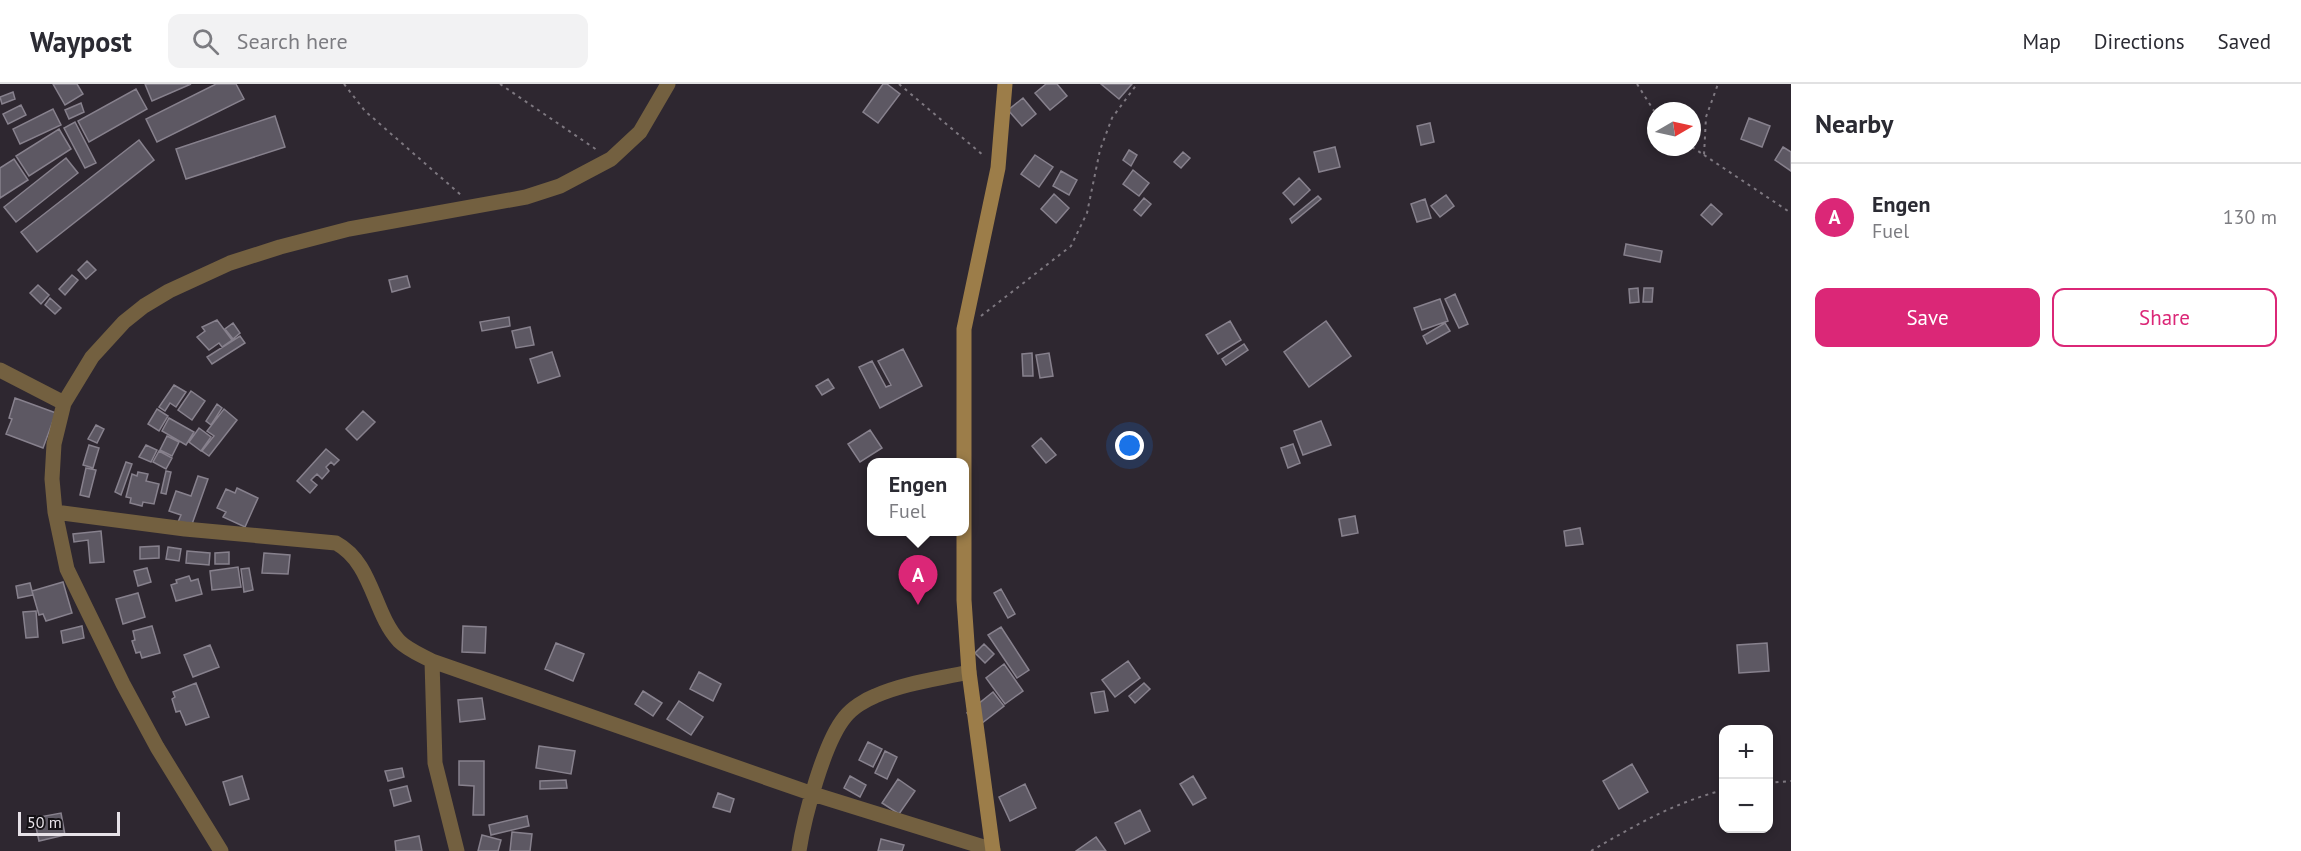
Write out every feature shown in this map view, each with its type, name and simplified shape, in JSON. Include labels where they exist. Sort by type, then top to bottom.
[{"type":"main road","points":[[964,458],[964,329],[998,168],[1005,84]]},
{"type":"main road","points":[[964,536],[964,591],[969,672],[993,850]]},
{"type":"street","points":[[221,851],[157,747],[73,584],[61,548],[52,479],[53,453],[64,403],[92,357],[124,322],[144,306],[169,291],[230,263],[280,247],[349,229],[475,207],[560,186],[611,159],[640,132],[668,84]]},
{"type":"street","points":[[0,370],[64,403]]},
{"type":"street","points":[[55,512],[185,529],[336,543],[345,548],[358,564],[400,642],[432,661],[813,794],[993,850]]},
{"type":"street","points":[[432,661],[435,763],[458,851]]},
{"type":"street","points":[[799,851],[813,794],[834,734],[846,715],[876,695],[969,672]]},
{"type":"path","points":[[344,84],[365,111],[475,207]]},
{"type":"path","points":[[500,84],[611,159]]},
{"type":"path","points":[[899,84],[998,168]]},
{"type":"path","points":[[964,329],[1071,246],[1087,213],[1100,150],[1112,118],[1137,84]]},
{"type":"path","points":[[1637,84],[1648,102]]},
{"type":"path","points":[[1704,155],[1706,117],[1718,84]]},
{"type":"path","points":[[1701,153],[1791,213]]},
{"type":"path","points":[[1773,783],[1791,781]]},
{"type":"path","points":[[1591,851],[1649,818],[1699,796],[1719,791]]},
{"type":"building","points":[[53,84],[77,84],[83,94],[65,105]]},
{"type":"building","points":[[145,84],[191,84],[152,101]]},
{"type":"building","points":[[216,84],[236,84],[244,99],[157,142],[146,119]]},
{"type":"building","points":[[883,84],[887,84],[900,94],[878,123],[863,112]]},
{"type":"building","points":[[1046,84],[1057,84],[1067,96],[1050,110],[1035,93]]},
{"type":"building","points":[[1101,84],[1132,84],[1119,99]]},
{"type":"building","points":[[136,89],[147,109],[89,142],[78,121]]},
{"type":"building","points":[[13,92],[15,99],[2,104],[0,97]]},
{"type":"building","points":[[1023,98],[1036,114],[1022,126],[1008,110]]},
{"type":"building","points":[[81,103],[84,112],[69,119],[65,110]]},
{"type":"building","points":[[21,105],[26,115],[8,124],[3,114]]},
{"type":"building","points":[[53,109],[61,125],[20,144],[13,129]]},
{"type":"building","points":[[275,116],[285,147],[186,179],[176,149]]},
{"type":"building","points":[[1749,118],[1770,126],[1762,147],[1741,139]]},
{"type":"building","points":[[75,122],[96,163],[85,168],[64,128]]},
{"type":"building","points":[[1430,123],[1434,142],[1421,145],[1417,126]]},
{"type":"building","points":[[59,129],[71,149],[29,176],[16,156]]},
{"type":"building","points":[[139,140],[154,160],[37,252],[21,232]]},
{"type":"building","points":[[1335,147],[1340,167],[1319,172],[1314,152]]},
{"type":"building","points":[[1783,147],[1791,152],[1791,171],[1775,160]]},
{"type":"building","points":[[1129,150],[1137,155],[1131,166],[1123,160]]},
{"type":"building","points":[[1183,152],[1190,158],[1181,168],[1174,162]]},
{"type":"building","points":[[1035,155],[1053,167],[1039,187],[1021,174]]},
{"type":"building","points":[[66,158],[78,173],[16,222],[4,207]]},
{"type":"building","points":[[14,159],[28,180],[0,198],[0,168]]},
{"type":"building","points":[[1133,170],[1149,183],[1139,196],[1123,184]]},
{"type":"building","points":[[1061,171],[1077,180],[1069,195],[1053,186]]},
{"type":"building","points":[[1299,178],[1310,190],[1294,205],[1283,193]]},
{"type":"building","points":[[1054,194],[1069,208],[1056,223],[1041,209]]},
{"type":"building","points":[[1446,195],[1454,206],[1440,217],[1431,206]]},
{"type":"building","points":[[1318,196],[1321,199],[1292,223],[1290,219]]},
{"type":"building","points":[[1144,198],[1151,204],[1141,216],[1134,210]]},
{"type":"building","points":[[1425,199],[1431,218],[1417,222],[1411,204]]},
{"type":"building","points":[[1711,204],[1722,214],[1712,225],[1701,215]]},
{"type":"building","points":[[1626,244],[1662,251],[1660,262],[1624,255]]},
{"type":"building","points":[[87,261],[96,270],[86,279],[78,270]]},
{"type":"building","points":[[72,275],[78,280],[65,295],[59,289]]},
{"type":"building","points":[[407,276],[410,287],[392,292],[389,280]]},
{"type":"building","points":[[38,285],[49,295],[41,304],[30,293]]},
{"type":"building","points":[[1638,288],[1639,302],[1630,303],[1629,289]]},
{"type":"building","points":[[1644,288],[1653,288],[1652,302],[1643,302]]},
{"type":"building","points":[[1455,294],[1468,324],[1459,328],[1445,299]]},
{"type":"building","points":[[50,298],[61,308],[55,314],[45,305]]},
{"type":"building","points":[[1440,299],[1448,321],[1422,330],[1414,308]]},
{"type":"building","points":[[509,317],[510,326],[482,331],[480,322]]},
{"type":"building","points":[[217,320],[232,340],[222,347],[219,343],[209,350],[197,337],[205,331],[202,327]]},
{"type":"building","points":[[1230,321],[1241,340],[1218,354],[1206,335]]},
{"type":"building","points":[[1326,321],[1351,356],[1309,387],[1284,352]]},
{"type":"building","points":[[233,323],[240,333],[233,339],[225,329]]},
{"type":"building","points":[[1445,323],[1450,331],[1427,344],[1423,336]]},
{"type":"building","points":[[530,327],[534,345],[516,348],[512,331]]},
{"type":"building","points":[[240,336],[245,343],[212,364],[207,357]]},
{"type":"building","points":[[1244,344],[1248,350],[1226,365],[1222,359]]},
{"type":"building","points":[[903,349],[922,386],[880,408],[859,367],[872,361],[886,387],[891,385],[878,361]]},
{"type":"building","points":[[552,352],[560,376],[538,383],[530,359]]},
{"type":"building","points":[[1032,353],[1033,376],[1023,376],[1022,354]]},
{"type":"building","points":[[1049,353],[1053,376],[1040,378],[1036,355]]},
{"type":"building","points":[[828,379],[834,388],[822,395],[816,386]]},
{"type":"building","points":[[174,385],[186,392],[176,407],[170,403],[165,411],[159,407]]},
{"type":"building","points":[[191,391],[205,401],[192,420],[178,410]]},
{"type":"building","points":[[15,398],[56,413],[43,448],[6,434],[12,419],[9,418]]},
{"type":"building","points":[[217,404],[222,408],[211,425],[206,421]]},
{"type":"building","points":[[157,409],[168,416],[159,431],[148,424]]},
{"type":"building","points":[[224,409],[237,420],[209,456],[202,451],[214,436],[207,431]]},
{"type":"building","points":[[363,411],[375,422],[357,440],[346,429]]},
{"type":"building","points":[[169,418],[194,432],[186,445],[162,431]]},
{"type":"building","points":[[1321,421],[1331,445],[1303,455],[1294,431]]},
{"type":"building","points":[[96,425],[104,429],[97,443],[88,439]]},
{"type":"building","points":[[199,428],[211,437],[201,451],[189,442]]},
{"type":"building","points":[[870,430],[882,448],[860,462],[848,444]]},
{"type":"building","points":[[167,436],[179,442],[172,456],[160,450]]},
{"type":"building","points":[[1041,438],[1056,455],[1046,463],[1032,446]]},
{"type":"building","points":[[1293,444],[1300,463],[1288,468],[1281,448]]},
{"type":"building","points":[[89,445],[99,448],[93,468],[83,465]]},
{"type":"building","points":[[146,445],[157,450],[151,462],[139,457]]},
{"type":"building","points":[[326,449],[339,460],[334,465],[331,462],[326,467],[329,471],[322,479],[317,474],[311,480],[317,485],[310,493],[297,481]]},
{"type":"building","points":[[159,451],[172,458],[166,469],[153,462]]},
{"type":"building","points":[[126,462],[132,464],[121,495],[115,492]]},
{"type":"building","points":[[86,468],[96,470],[89,497],[80,495]]},
{"type":"building","points":[[166,471],[171,472],[166,494],[161,493]]},
{"type":"building","points":[[138,472],[148,474],[146,481],[159,484],[154,504],[143,502],[142,506],[130,503],[131,498],[126,497],[132,474],[137,476]]},
{"type":"building","points":[[198,476],[208,479],[191,527],[178,522],[181,515],[169,511],[176,491],[191,496]]},
{"type":"building","points":[[237,488],[258,498],[245,527],[223,517],[226,512],[217,508],[226,489],[235,493]]},
{"type":"building","points":[[1355,516],[1358,533],[1342,536],[1339,519]]},
{"type":"building","points":[[1580,528],[1583,544],[1566,546],[1564,531]]},
{"type":"building","points":[[101,531],[104,562],[90,563],[88,540],[74,542],[73,534]]},
{"type":"building","points":[[159,546],[159,558],[140,559],[140,547]]},
{"type":"building","points":[[168,547],[181,549],[179,561],[166,559]]},
{"type":"building","points":[[187,551],[210,553],[209,565],[186,563]]},
{"type":"building","points":[[229,552],[229,564],[215,564],[215,553]]},
{"type":"building","points":[[264,553],[290,555],[288,574],[262,573]]},
{"type":"building","points":[[238,567],[241,587],[212,590],[210,571]]},
{"type":"building","points":[[147,568],[151,582],[138,586],[134,571]]},
{"type":"building","points":[[249,568],[253,590],[244,592],[241,569]]},
{"type":"building","points":[[189,576],[191,581],[198,579],[202,594],[176,601],[171,585],[177,583],[176,580]]},
{"type":"building","points":[[63,582],[72,613],[46,621],[43,614],[39,615],[32,591]]},
{"type":"building","points":[[30,583],[33,595],[18,598],[16,586]]},
{"type":"building","points":[[1001,589],[1015,614],[1008,618],[994,593]]},
{"type":"building","points":[[138,593],[145,617],[123,624],[116,599]]},
{"type":"building","points":[[36,611],[38,637],[26,638],[23,612]]},
{"type":"building","points":[[82,626],[84,638],[63,643],[61,631]]},
{"type":"building","points":[[152,626],[160,653],[142,658],[140,652],[136,653],[132,641],[135,640],[133,631]]},
{"type":"building","points":[[463,626],[486,627],[485,653],[462,652]]},
{"type":"building","points":[[1001,627],[1029,670],[1017,678],[988,635]]},
{"type":"building","points":[[556,643],[584,654],[573,681],[545,669]]},
{"type":"building","points":[[1767,643],[1769,671],[1739,673],[1737,645]]},
{"type":"building","points":[[984,644],[994,654],[985,663],[975,653]]},
{"type":"building","points":[[210,645],[219,667],[193,677],[184,655]]},
{"type":"building","points":[[1128,661],[1140,678],[1115,697],[1102,680]]},
{"type":"building","points":[[1004,664],[1023,691],[1005,704],[986,678]]},
{"type":"building","points":[[699,672],[721,684],[713,701],[690,689]]},
{"type":"building","points":[[196,683],[209,717],[186,725],[180,711],[176,712],[172,699],[175,697],[173,692]]},
{"type":"building","points":[[1144,683],[1150,689],[1135,703],[1129,696]]},
{"type":"building","points":[[643,691],[662,703],[653,716],[635,704]]},
{"type":"building","points":[[1104,691],[1108,711],[1095,713],[1091,693]]},
{"type":"building","points":[[993,692],[1004,706],[977,727],[967,713]]},
{"type":"building","points":[[482,698],[485,719],[460,722],[458,700]]},
{"type":"building","points":[[679,701],[703,717],[691,735],[667,719]]},
{"type":"building","points":[[868,742],[882,749],[873,767],[859,760]]},
{"type":"building","points":[[539,746],[575,751],[571,774],[536,768]]},
{"type":"building","points":[[885,751],[897,757],[887,779],[875,773]]},
{"type":"building","points":[[459,761],[484,761],[484,815],[473,815],[474,786],[459,785]]},
{"type":"building","points":[[1632,764],[1648,792],[1619,809],[1603,781]]},
{"type":"building","points":[[402,768],[404,777],[388,781],[385,771]]},
{"type":"building","points":[[242,776],[249,799],[230,805],[223,782]]},
{"type":"building","points":[[850,776],[866,785],[860,797],[844,788]]},
{"type":"building","points":[[1193,776],[1206,798],[1193,805],[1180,784]]},
{"type":"building","points":[[898,779],[915,791],[899,814],[882,803]]},
{"type":"building","points":[[566,780],[567,788],[540,789],[540,781]]},
{"type":"building","points":[[1025,784],[1036,808],[1010,821],[999,797]]},
{"type":"building","points":[[407,786],[411,801],[394,806],[390,790]]},
{"type":"building","points":[[718,793],[734,799],[730,812],[713,807]]},
{"type":"building","points":[[1140,810],[1150,831],[1125,844],[1115,823]]},
{"type":"building","points":[[61,813],[65,835],[39,841],[34,818]]},
{"type":"building","points":[[527,816],[529,826],[491,835],[489,825]]},
{"type":"building","points":[[512,832],[532,834],[530,851],[510,851]]},
{"type":"building","points":[[482,835],[501,840],[498,851],[478,851]]},
{"type":"building","points":[[419,836],[422,851],[396,851],[395,841]]},
{"type":"building","points":[[1096,837],[1106,851],[1076,851]]},
{"type":"building","points":[[881,839],[904,845],[902,851],[878,851]]},
{"type":"place","name":"Engen","points":[[918,605]]}]
